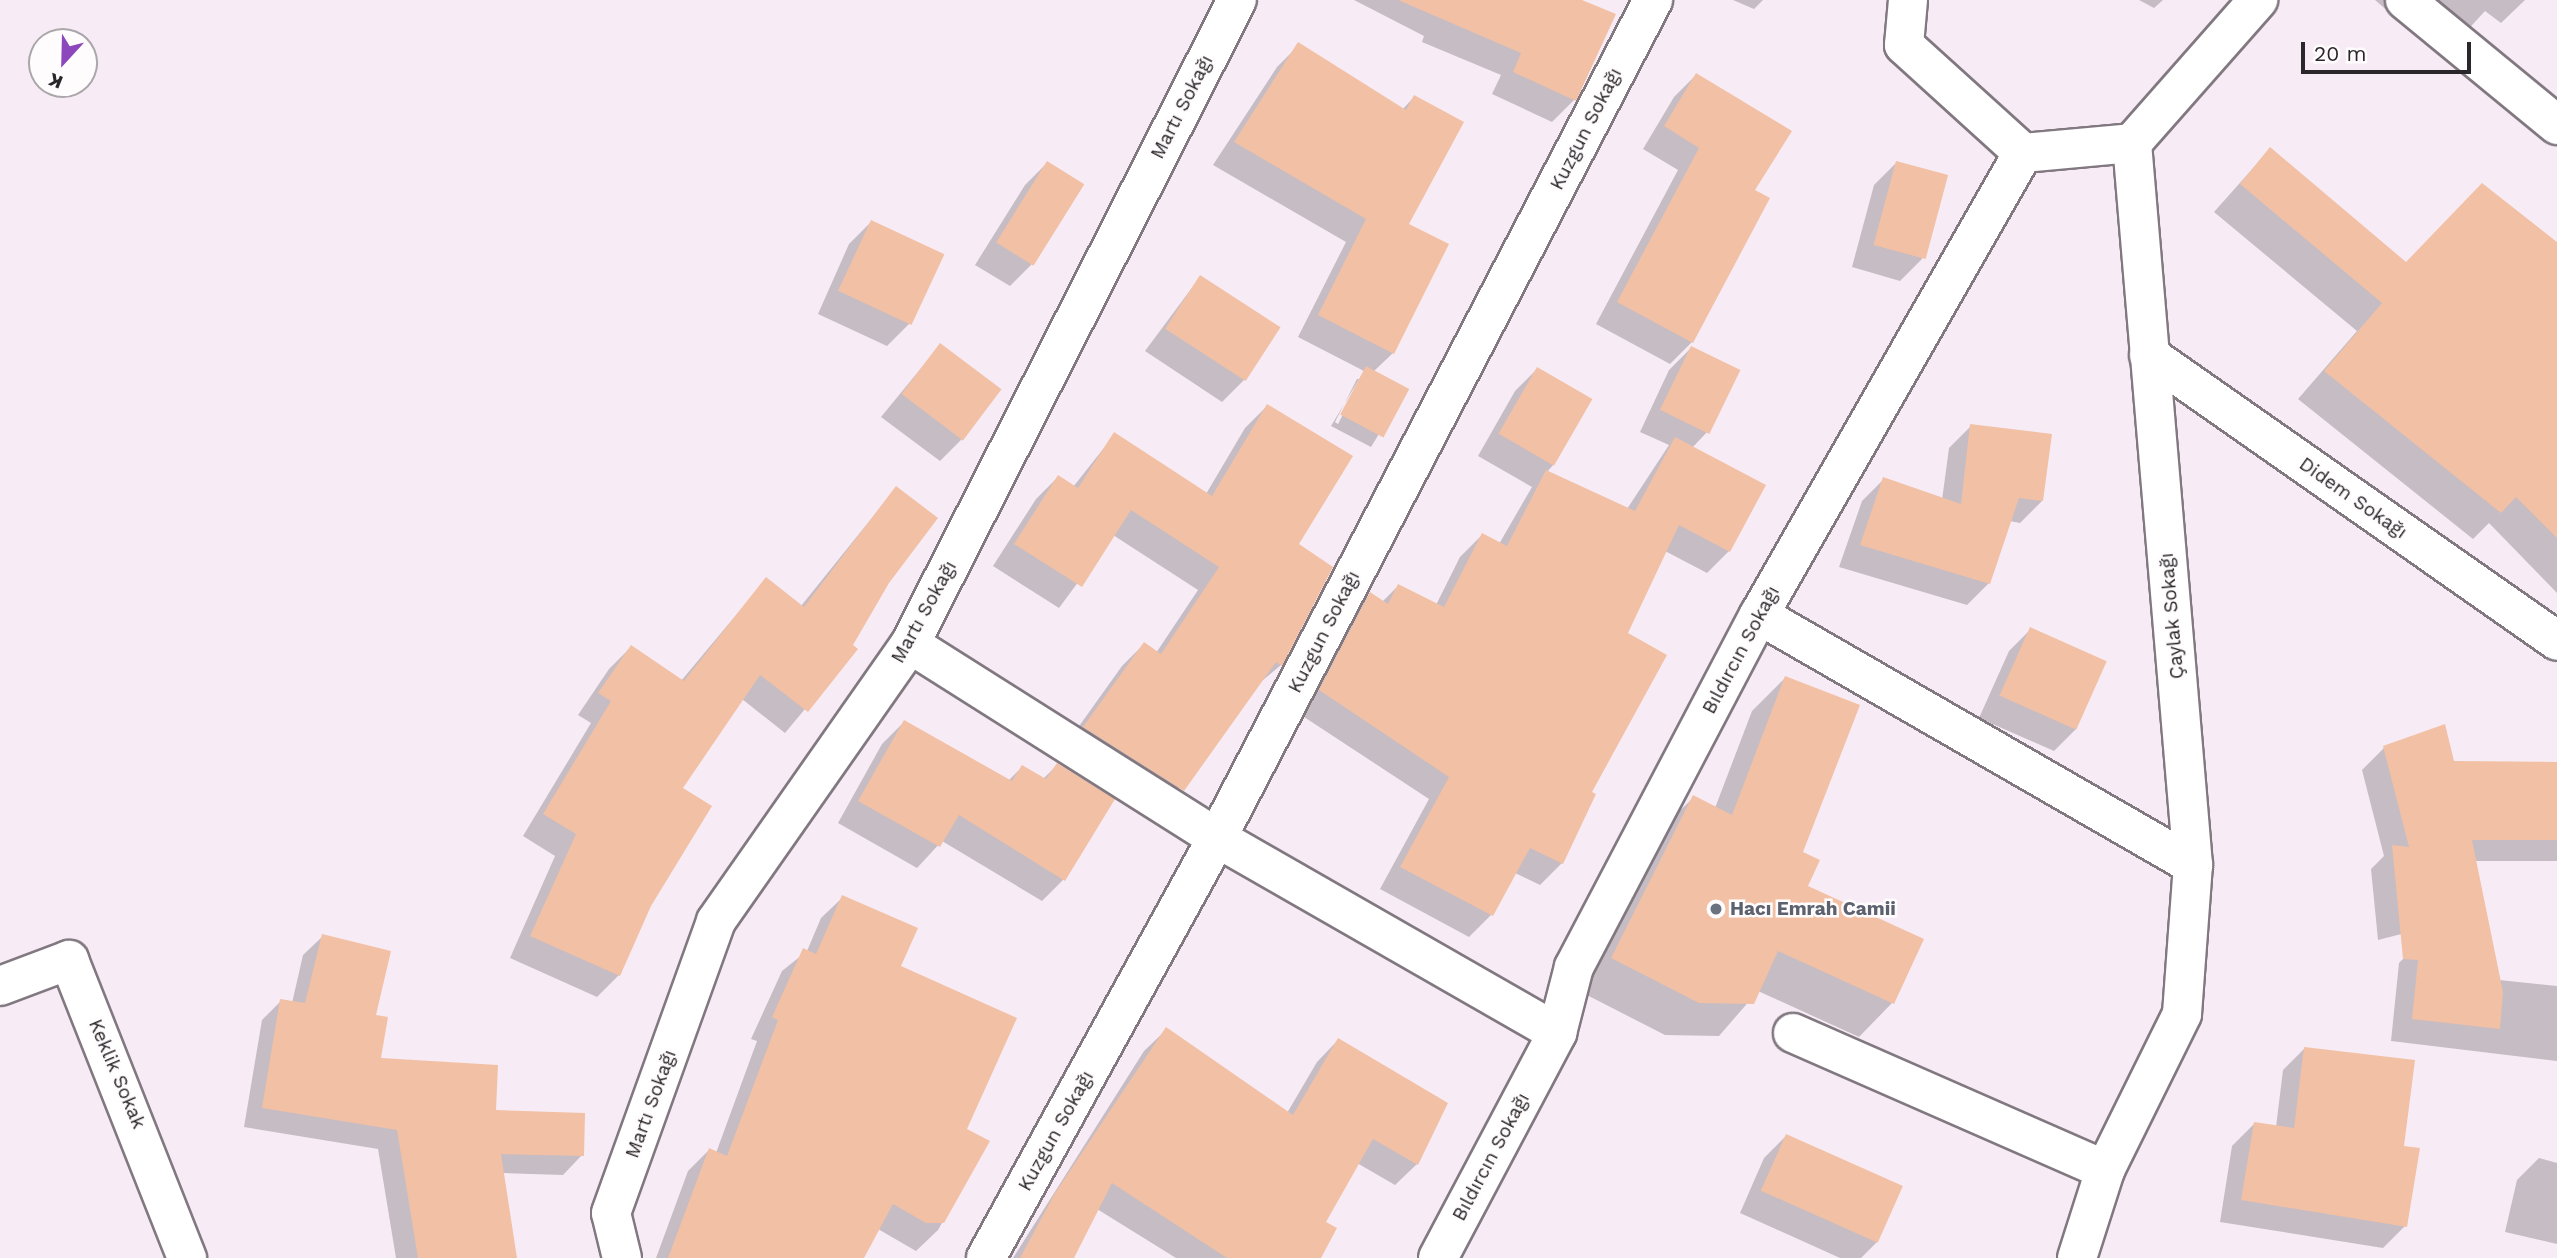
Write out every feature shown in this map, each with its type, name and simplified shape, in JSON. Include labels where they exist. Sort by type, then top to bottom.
[{"type":"street","name":"Martı Sokağı","points":[[622,1258],[611,1213],[716,921],[910,644],[1237,0]]},
{"type":"street","name":"Kuzgun Sokağı","points":[[986,1258],[1217,838],[1653,0]]},
{"type":"street","points":[[1908,0],[1904,45],[2023,153],[2132,143],[2258,0]]},
{"type":"street","points":[[2406,0],[2557,125]]},
{"type":"street","name":"Çaylak Sokağı","points":[[2077,1258],[2105,1170],[2182,1014],[2193,865],[2132,143]]},
{"type":"street","name":"Bıldırcın Sokağı","points":[[1438,1258],[1558,1033],[1574,967],[1759,615],[2023,153]]},
{"type":"street","name":"Didem Sokağı","points":[[2149,355],[2557,640]]},
{"type":"street","points":[[1759,615],[2193,865]]},
{"type":"street","points":[[910,644],[1217,838],[1558,1033]]},
{"type":"street","name":"Keklik Sokak","points":[[0,986],[69,960],[187,1258]]},
{"type":"street","points":[[1793,1033],[2105,1170]]},
{"type":"building","points":[[1398,0],[1582,0],[1616,14],[1576,101],[1513,72],[1521,53]]},
{"type":"building","points":[[1298,42],[1406,110],[1414,95],[1464,122],[1409,224],[1449,244],[1394,354],[1318,315],[1366,219],[1234,142]]},
{"type":"building","points":[[1696,73],[1792,131],[1755,190],[1770,198],[1693,343],[1617,302],[1699,148],[1664,126]]},
{"type":"building","points":[[2270,147],[2406,262],[2482,183],[2557,242],[2557,538],[2516,497],[2501,513],[2324,371],[2382,303],[2240,184]]},
{"type":"building","points":[[1047,161],[1084,184],[1033,266],[996,242]]},
{"type":"building","points":[[1896,161],[1948,175],[1926,259],[1873,245]]},
{"type":"building","points":[[871,220],[944,254],[911,325],[838,291]]},
{"type":"building","points":[[1200,275],[1281,327],[1246,381],[1165,329]]},
{"type":"building","points":[[940,343],[1001,389],[963,440],[901,394]]},
{"type":"building","points":[[1691,346],[1740,370],[1709,434],[1660,410]]},
{"type":"building","points":[[1366,366],[1409,389],[1383,438],[1340,415]]},
{"type":"building","points":[[1537,367],[1592,399],[1554,466],[1498,434]]},
{"type":"building","points":[[1267,404],[1353,456],[1299,544],[1333,567],[1282,666],[1276,662],[1184,791],[1083,727],[1144,642],[1161,654],[1219,567],[1131,510],[1082,587],[1014,544],[1058,475],[1078,488],[1114,432],[1212,496]]},
{"type":"building","points":[[1970,424],[2052,434],[2043,501],[2019,498],[1990,584],[1860,545],[1883,477],[1961,504]]},
{"type":"building","points":[[1675,437],[1766,485],[1730,552],[1679,525],[1628,633],[1667,655],[1592,792],[1596,794],[1563,864],[1530,848],[1493,916],[1400,867],[1449,777],[1319,690],[1370,592],[1388,604],[1398,584],[1444,607],[1482,533],[1507,546],[1546,470],[1635,511]]},
{"type":"building","points":[[896,486],[938,518],[889,583],[853,645],[858,649],[808,712],[760,675],[683,788],[712,806],[651,906],[620,976],[530,936],[576,834],[543,814],[611,701],[598,693],[631,645],[684,681],[766,577],[804,607]]},
{"type":"building","points":[[2030,627],[2107,661],[2076,730],[1999,696]]},
{"type":"building","points":[[1785,676],[1860,705],[1803,852],[1820,860],[1808,886],[1924,939],[1894,1004],[1778,951],[1754,1004],[1699,1003],[1611,958],[1693,795],[1732,815]]},
{"type":"building","points":[[904,720],[1012,781],[1022,765],[1046,779],[1057,763],[1115,799],[1065,881],[959,815],[940,847],[858,801]]},
{"type":"building","points":[[2445,724],[2454,761],[2557,762],[2557,840],[2472,840],[2503,992],[2500,1029],[2412,1019],[2418,960],[2403,959],[2392,845],[2409,847],[2383,746]]},
{"type":"building","points":[[842,895],[918,928],[901,966],[1017,1018],[967,1129],[990,1141],[944,1223],[926,1223],[893,1204],[864,1258],[668,1258],[709,1148],[727,1156],[778,1020],[772,1017],[803,948],[816,954]]},
{"type":"building","points":[[322,934],[391,951],[376,1015],[388,1017],[381,1058],[498,1065],[496,1110],[585,1113],[584,1156],[501,1154],[517,1258],[418,1258],[397,1130],[262,1108],[280,999],[305,1003]]},
{"type":"building","points":[[1166,1027],[1293,1115],[1338,1038],[1448,1103],[1418,1165],[1373,1139],[1326,1222],[1337,1228],[1321,1258],[1227,1258],[1112,1183],[1074,1258],[1020,1258],[1055,1193]]},
{"type":"building","points":[[2304,1047],[2415,1060],[2404,1146],[2420,1148],[2407,1227],[2241,1200],[2254,1122],[2294,1128]]},
{"type":"building","points":[[1786,1134],[1903,1186],[1878,1243],[1761,1191]]},
{"type":"place","name":"Hacı Emrah Camii","points":[[1716,909]]}]
